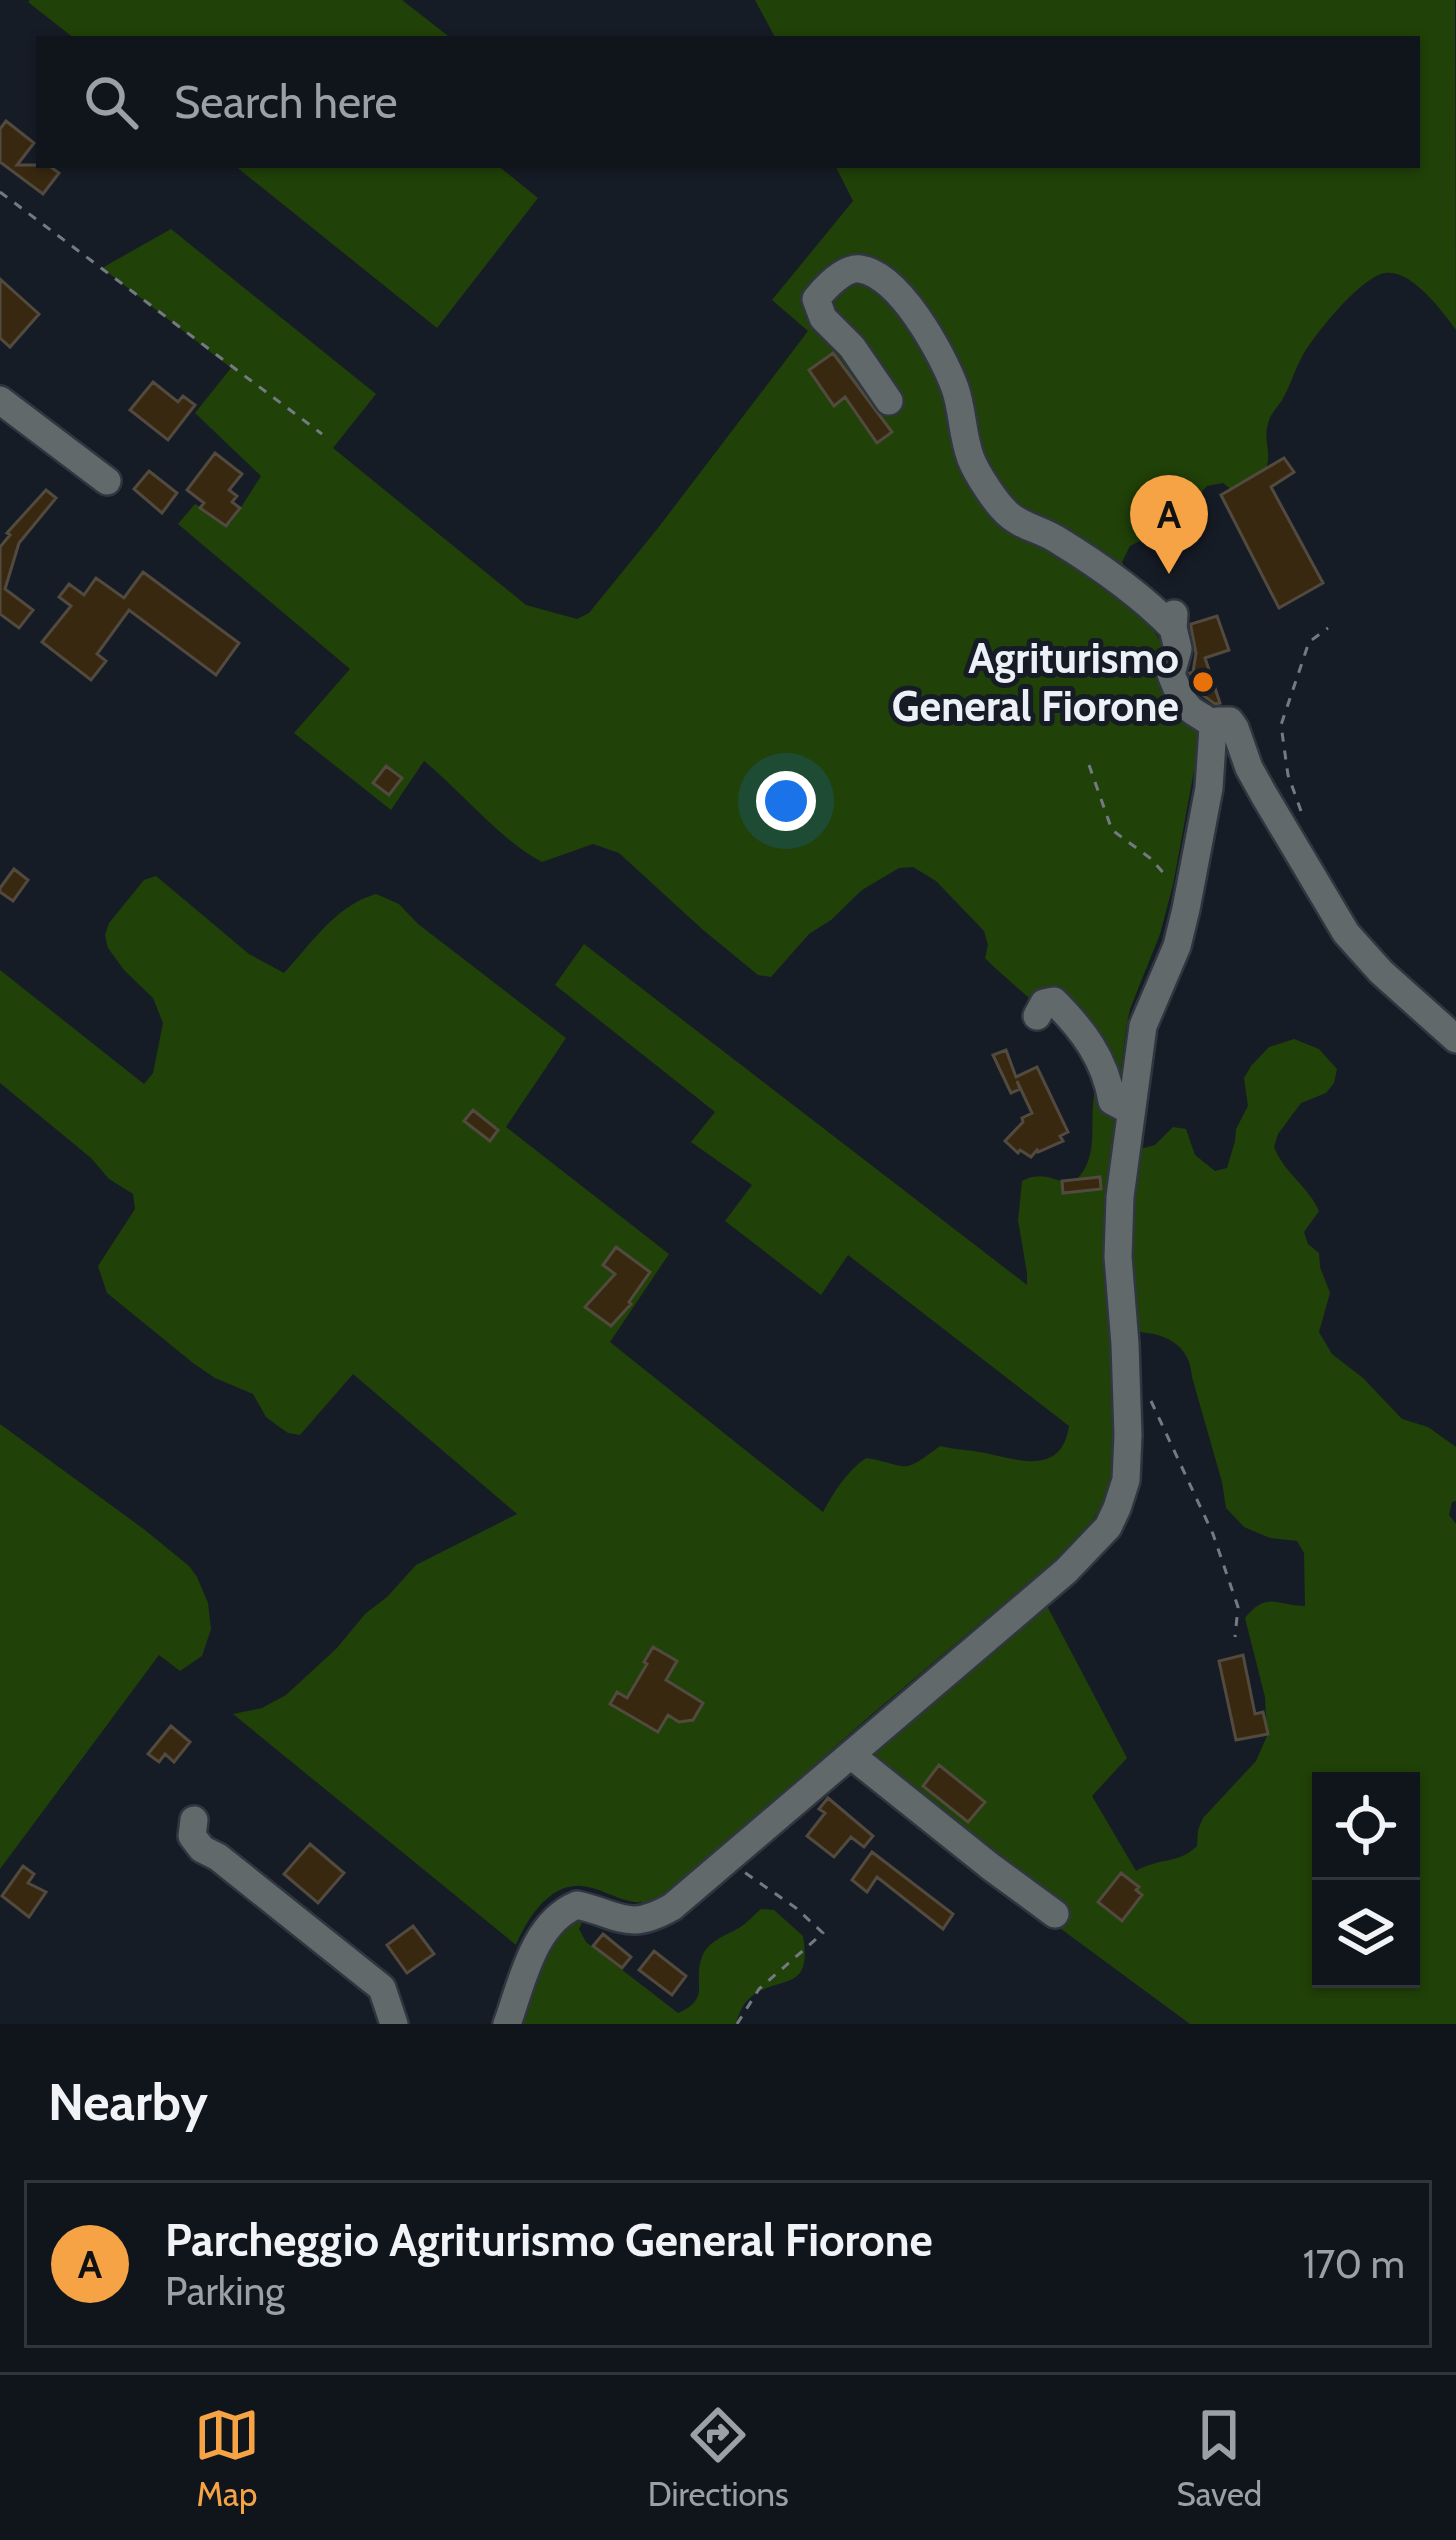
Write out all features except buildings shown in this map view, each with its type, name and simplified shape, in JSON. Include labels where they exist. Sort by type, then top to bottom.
[{"type":"street","points":[[508,2024],[533,1955],[553,1918],[577,1905],[640,1922],[672,1907],[1078,1560],[1108,1527],[1126,1480],[1118,1225],[1131,1111],[1143,1026],[1177,946],[1189,893],[1209,788],[1213,727],[1208,718],[1196,715],[1184,703],[1171,674],[1178,649],[1173,621],[1069,547],[1006,513],[974,466],[954,386],[926,332],[884,278],[850,270],[816,299],[823,318],[852,347],[889,401]]},
{"type":"street","points":[[0,400],[107,481]]},
{"type":"street","points":[[1213,727],[1224,720],[1235,728],[1249,768],[1346,933],[1456,1039]]},
{"type":"street","points":[[1037,1016],[1044,1003],[1054,1001],[1070,1017],[1095,1048],[1112,1101],[1131,1111]]},
{"type":"street","points":[[851,1755],[1055,1915]]},
{"type":"street","points":[[194,1820],[193,1836],[202,1849],[382,1988],[394,2024]]},
{"type":"path","points":[[0,192],[322,434]]},
{"type":"path","points":[[1306,825],[1288,775],[1282,725],[1309,642],[1328,628]]},
{"type":"path","points":[[1089,765],[1112,830],[1189,893]]},
{"type":"path","points":[[1144,1384],[1213,1534],[1238,1607],[1235,1637]]},
{"type":"path","points":[[728,1861],[796,1908],[823,1933],[759,1989],[736,2024]]},
{"type":"green space","points":[[402,0],[448,36],[71,36],[28,2]]},
{"type":"green space","points":[[755,0],[1455,0],[1456,330],[1426,293],[1406,278],[1386,273],[1364,284],[1327,322],[1302,357],[1269,420],[1267,466],[1246,501],[1223,483],[1207,486],[1173,524],[1130,546],[1122,562],[1200,724],[1173,885],[1160,934],[1130,1009],[1105,1198],[1116,1382],[1116,1449],[1106,1500],[1055,1560],[672,1889],[652,1901],[638,1902],[582,1886],[559,1890],[533,1914],[516,1945],[233,1714],[262,1708],[286,1695],[416,1565],[517,1514],[353,1374],[300,1435],[288,1433],[266,1417],[253,1394],[193,1363],[107,1293],[98,1266],[135,1209],[133,1194],[109,1179],[91,1158],[0,1083],[0,970],[144,1084],[153,1073],[163,1023],[153,998],[124,970],[105,935],[109,923],[144,880],[156,876],[249,954],[284,973],[325,927],[362,899],[376,894],[399,904],[418,924],[566,1038],[506,1127],[669,1254],[610,1342],[823,1512],[847,1476],[866,1458],[904,1466],[940,1446],[1040,1461],[1058,1451],[1069,1426],[848,1255],[821,1295],[725,1221],[752,1185],[691,1142],[715,1112],[555,985],[584,944],[1027,1285],[1018,1220],[1022,1181],[1041,1176],[1071,1184],[1087,1165],[1095,1056],[985,958],[984,931],[936,881],[913,867],[899,868],[862,890],[809,934],[771,977],[758,975],[619,853],[593,844],[542,862],[497,829],[424,761],[391,810],[294,733],[350,669],[178,524],[195,504],[231,523],[261,476],[195,413],[231,368],[102,268],[171,229],[376,394],[333,448],[526,605],[577,619],[589,613],[658,528],[808,331],[772,300],[853,201],[836,168],[1420,168],[1420,36],[774,36]]},
{"type":"green space","points":[[238,168],[501,168],[538,198],[437,328]]},
{"type":"green space","points":[[1294,1039],[1319,1049],[1337,1069],[1326,1093],[1301,1103],[1274,1147],[1319,1211],[1304,1232],[1308,1244],[1319,1253],[1330,1293],[1319,1332],[1332,1354],[1402,1419],[1428,1427],[1456,1447],[1456,1501],[1449,1515],[1456,1524],[1456,2024],[1190,2024],[996,1881],[864,1754],[1045,1602],[1127,1758],[1092,1796],[1136,1871],[1183,1856],[1197,1846],[1203,1818],[1256,1761],[1267,1736],[1265,1697],[1245,1618],[1267,1602],[1305,1606],[1304,1553],[1297,1541],[1270,1538],[1244,1527],[1226,1508],[1187,1357],[1167,1338],[1137,1332],[1130,1227],[1136,1150],[1155,1145],[1173,1127],[1186,1129],[1195,1155],[1215,1171],[1227,1168],[1236,1129],[1248,1106],[1244,1078],[1269,1047]]},
{"type":"green space","points":[[0,1424],[189,1566],[208,1603],[211,1629],[202,1656],[180,1671],[159,1655],[0,1869]]},
{"type":"green space","points":[[761,1909],[774,1910],[803,1936],[803,1967],[791,1980],[751,1997],[736,2024],[514,2024],[559,1922],[586,1914],[579,1929],[586,1942],[678,2013],[698,1996],[699,1966],[708,1947]]},
{"type":"place","name":"Parcheggio Agriturismo General Fiorone","points":[[1169,574]]},
{"type":"place","name":"Agriturismo General Fiorone","points":[[1203,682]]}]
